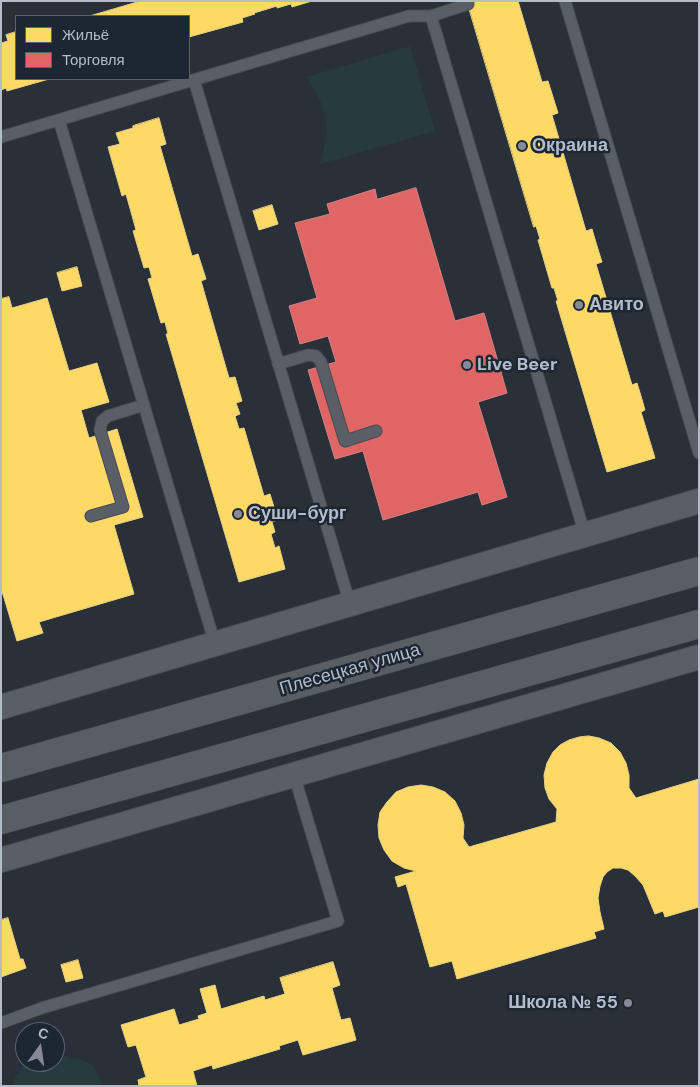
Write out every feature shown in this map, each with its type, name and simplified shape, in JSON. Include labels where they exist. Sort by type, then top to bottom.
[{"type":"main road","name":"Плесецкая улица","points":[[1,768],[699,571]]},
{"type":"main road","points":[[1,820],[699,624]]},
{"type":"street","points":[[1,707],[699,501]]},
{"type":"street","points":[[1,860],[699,657]]},
{"type":"lane","points":[[565,1],[699,454]]},
{"type":"lane","points":[[1,137],[410,16],[431,16],[468,4]]},
{"type":"lane","points":[[431,16],[585,535]]},
{"type":"lane","points":[[194,80],[350,604]]},
{"type":"lane","points":[[59,120],[215,644]]},
{"type":"lane","points":[[278,364],[308,355],[316,356],[321,362],[345,441],[376,432]]},
{"type":"lane","points":[[91,516],[123,507],[100,430],[102,422],[108,416],[144,405]]},
{"type":"lane","points":[[1,1023],[42,1008],[338,921],[294,775]]},
{"type":"green space","points":[[410,46],[435,131],[320,164],[326,140],[325,119],[319,98],[306,77]]},
{"type":"green space","points":[[65,1056],[82,1060],[93,1066],[102,1086],[13,1086],[16,1075],[20,1072],[65,1072]]},
{"type":"building: Жильё","points":[[141,1],[312,1],[292,7],[291,4],[277,8],[277,6],[242,18],[243,22],[190,37],[190,15],[93,15]]},
{"type":"building: Жильё","points":[[467,1],[518,1],[542,82],[548,81],[558,113],[552,115],[586,231],[592,229],[602,262],[596,264],[632,385],[637,383],[641,396],[645,410],[641,412],[655,458],[607,472],[556,301],[558,301],[554,288],[552,288],[538,240],[540,239],[536,226],[534,227]]},
{"type":"building: Жильё","points":[[15,32],[15,80],[46,80],[7,91],[6,88],[1,90],[1,43],[8,41],[6,35]]},
{"type":"building: Жильё","points":[[159,118],[166,144],[160,146],[192,256],[198,254],[206,279],[201,281],[229,378],[235,377],[242,401],[236,403],[240,414],[235,416],[239,429],[244,428],[264,496],[270,494],[278,520],[272,522],[275,532],[271,534],[275,548],[279,546],[285,569],[239,582],[166,334],[168,334],[165,322],[161,323],[148,279],[152,278],[149,267],[144,268],[133,231],[136,230],[126,194],[122,196],[108,147],[120,144],[116,133]]},
{"type":"building: Жильё","points":[[272,205],[278,224],[259,230],[253,211]]},
{"type":"building: Жильё","points":[[77,267],[82,286],[62,291],[57,273]]},
{"type":"building: Жильё","points":[[9,297],[12,308],[47,298],[69,371],[97,363],[109,402],[81,410],[89,438],[117,429],[143,517],[114,525],[134,594],[39,622],[43,633],[17,641],[1,588],[1,299]]},
{"type":"building: Жильё","points":[[589,736],[611,743],[620,752],[626,763],[629,775],[629,788],[636,798],[699,779],[699,907],[665,917],[663,911],[655,914],[643,885],[635,876],[628,870],[613,868],[603,877],[600,886],[598,898],[604,929],[594,932],[596,938],[457,979],[452,961],[430,967],[406,884],[398,887],[395,877],[416,871],[404,868],[392,861],[384,850],[379,838],[380,812],[396,792],[408,787],[421,785],[433,787],[445,792],[455,801],[464,825],[463,838],[469,847],[556,822],[557,809],[549,799],[545,788],[544,775],[547,763],[553,752],[560,745],[569,740]]},
{"type":"building: Жильё","points":[[8,918],[20,959],[23,959],[26,968],[1,977],[1,920]]},
{"type":"building: Жильё","points":[[78,960],[83,978],[66,982],[61,965]]},
{"type":"building: Жильё","points":[[333,962],[340,985],[332,988],[341,1020],[350,1018],[356,1040],[303,1055],[298,1040],[279,1046],[280,1049],[213,1069],[212,1065],[193,1071],[197,1086],[139,1086],[138,1080],[146,1077],[136,1045],[128,1047],[121,1025],[174,1009],[179,1025],[199,1019],[198,1016],[207,1013],[200,989],[215,985],[221,1009],[264,996],[265,1000],[285,994],[280,978]]},
{"type":"building: Торговля","points":[[416,188],[455,321],[484,313],[507,393],[478,402],[507,497],[482,505],[478,492],[383,520],[363,451],[335,459],[308,370],[336,362],[328,336],[300,344],[289,306],[317,298],[295,223],[330,214],[327,204],[375,189],[377,199]]},
{"type":"place","name":"Окраина","points":[[522,146]]},
{"type":"place","name":"Авито","points":[[579,305]]},
{"type":"place","name":"Live Beer","points":[[467,365]]},
{"type":"place","name":"Суши-бург","points":[[238,514]]},
{"type":"place","name":"Школа № 55","points":[[628,1003]]}]
